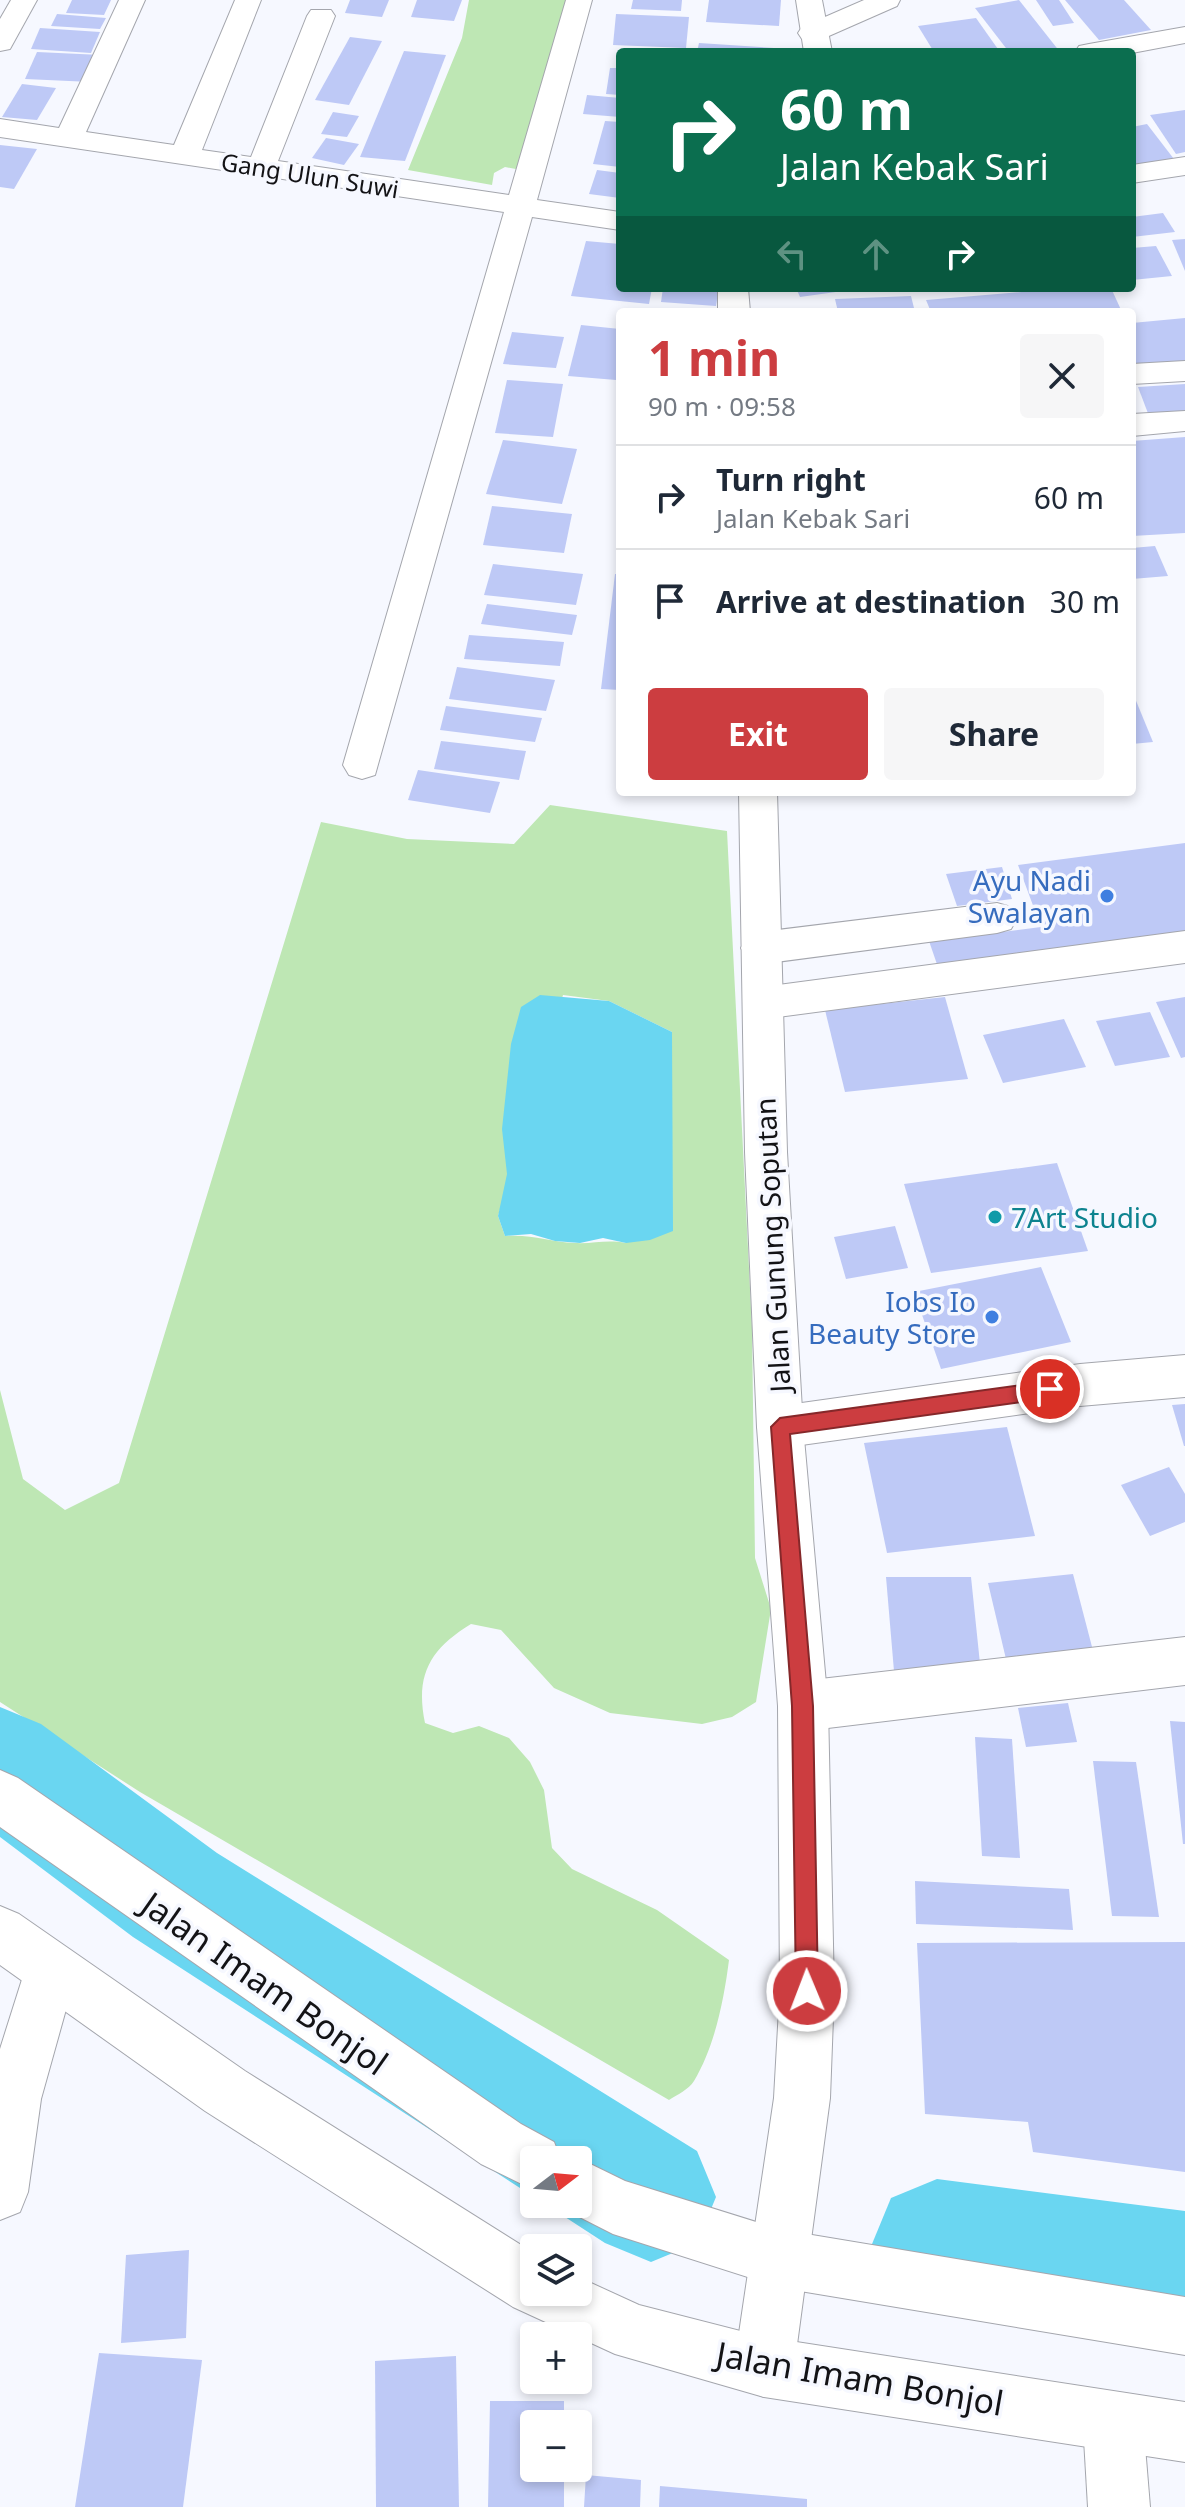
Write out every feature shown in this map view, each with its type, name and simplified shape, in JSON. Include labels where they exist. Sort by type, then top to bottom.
[{"type":"main road","points":[[0,43],[24,0]]},
{"type":"main road","points":[[68,140],[132,0]]},
{"type":"main road","points":[[185,155],[248,0]]},
{"type":"main road","points":[[362,765],[579,0]]},
{"type":"main road","points":[[809,0],[815,42],[887,0]]},
{"type":"main road","points":[[261,168],[321,16]]},
{"type":"main road","points":[[1112,48],[1185,35]]},
{"type":"main road","name":"Gang Ulun Suwi","points":[[0,128],[616,220]]},
{"type":"main road","points":[[1136,173],[1185,166]]},
{"type":"main road","points":[[1136,374],[1185,371]]},
{"type":"main road","points":[[1136,425],[1185,421]]},
{"type":"main road","name":"Jalan Gunung Soputan","points":[[758,796],[780,1427],[803,1706],[807,1991],[802,2098],[782,2259],[764,2367]]},
{"type":"main road","points":[[761,948],[997,918]]},
{"type":"main road","points":[[763,1003],[1185,947]]},
{"type":"main road","points":[[780,1427],[1080,1385],[1185,1376]]},
{"type":"main road","points":[[803,1706],[1185,1661]]},
{"type":"main road","name":"Jalan Imam Bonjol","points":[[0,1796],[285,1998],[520,2154]]},
{"type":"main road","points":[[0,1933],[225,2091],[520,2277]]},
{"type":"main road","points":[[0,2192],[13,2099],[50,1970]]},
{"type":"main road","points":[[592,2194],[613,2206],[782,2259],[1185,2326]]},
{"type":"main road","name":"Jalan Imam Bonjol","points":[[575,2306],[636,2333],[764,2367],[1185,2432]]},
{"type":"main road","points":[[1113,2422],[1119,2507]]},
{"type":"green space","points":[[469,0],[566,0],[521,170],[505,167],[494,173],[492,185],[408,170],[462,38]]},
{"type":"green space","points":[[550,805],[727,831],[752,1328],[755,1558],[771,1609],[756,1702],[732,1717],[702,1724],[610,1713],[554,1688],[501,1630],[471,1624],[445,1643],[436,1654],[424,1677],[422,1691],[425,1723],[453,1733],[479,1726],[509,1738],[530,1762],[544,1790],[552,1848],[572,1869],[657,1910],[729,1960],[708,2053],[692,2084],[669,2100],[140,1792],[0,1702],[0,1390],[23,1479],[65,1510],[119,1483],[321,822],[407,839],[514,844]],"holes":[[[563,995],[609,1001],[672,1032],[626,1243],[575,1243],[505,1236],[498,1216]]]},
{"type":"water","points":[[540,995],[609,1001],[672,1032],[673,1231],[650,1240],[626,1243],[603,1238],[580,1243],[555,1241],[531,1234],[505,1236],[498,1216],[507,1174],[502,1129],[511,1044],[521,1007]]},
{"type":"building","points":[[72,0],[111,0],[104,15],[66,13]]},
{"type":"building","points":[[350,0],[389,0],[382,17],[345,13]]},
{"type":"building","points":[[417,0],[462,0],[454,21],[411,17]]},
{"type":"building","points":[[633,0],[682,0],[681,11],[631,9]]},
{"type":"building","points":[[709,0],[781,0],[779,26],[706,22]]},
{"type":"building","points":[[1019,0],[1057,48],[1006,48],[975,8]]},
{"type":"building","points":[[1036,0],[1059,0],[1074,23],[1053,26]]},
{"type":"building","points":[[1065,0],[1124,0],[1151,30],[1099,40]]},
{"type":"building","points":[[57,14],[106,18],[100,29],[51,26]]},
{"type":"building","points":[[616,14],[689,17],[686,48],[613,45]]},
{"type":"building","points":[[976,18],[997,48],[932,48],[918,26]]},
{"type":"building","points":[[40,28],[100,32],[91,53],[31,49]]},
{"type":"building","points":[[350,37],[382,41],[349,105],[315,100]]},
{"type":"building","points":[[699,43],[774,48],[698,48]]},
{"type":"building","points":[[404,51],[446,55],[405,161],[360,157]]},
{"type":"building","points":[[37,52],[101,55],[91,82],[25,79]]},
{"type":"building","points":[[610,68],[616,68],[616,95],[606,94]]},
{"type":"building","points":[[22,84],[56,88],[37,120],[2,117]]},
{"type":"building","points":[[587,95],[616,98],[616,117],[583,114]]},
{"type":"building","points":[[1185,110],[1185,152],[1176,154],[1150,115]]},
{"type":"building","points":[[333,112],[359,116],[347,137],[321,134]]},
{"type":"building","points":[[605,121],[616,122],[616,167],[593,164]]},
{"type":"building","points":[[1147,124],[1177,163],[1136,170],[1136,126]]},
{"type":"building","points":[[326,138],[359,144],[344,165],[312,158]]},
{"type":"building","points":[[0,145],[37,149],[14,189],[0,187]]},
{"type":"building","points":[[597,170],[616,172],[616,197],[589,194]]},
{"type":"building","points":[[1163,213],[1175,232],[1136,237],[1136,216]]},
{"type":"building","points":[[1185,239],[1185,271],[1172,240]]},
{"type":"building","points":[[586,241],[616,244],[616,292],[651,292],[649,304],[571,296]]},
{"type":"building","points":[[1156,246],[1172,276],[1136,280],[1136,248]]},
{"type":"building","points":[[662,292],[718,292],[716,306],[661,302]]},
{"type":"building","points":[[798,292],[836,292],[800,297]]},
{"type":"building","points":[[1021,292],[1113,292],[1120,308],[929,308],[926,300]]},
{"type":"building","points":[[911,296],[914,308],[837,308],[835,299]]},
{"type":"building","points":[[1185,318],[1185,364],[1136,370],[1136,323]]},
{"type":"building","points":[[581,325],[616,329],[616,380],[568,376]]},
{"type":"building","points":[[512,332],[564,337],[556,368],[503,364]]},
{"type":"building","points":[[507,380],[563,384],[553,437],[495,433]]},
{"type":"building","points":[[1185,384],[1185,413],[1149,416],[1138,387]]},
{"type":"building","points":[[1185,437],[1185,533],[1136,536],[1136,441]]},
{"type":"building","points":[[503,440],[577,449],[562,504],[486,494]]},
{"type":"building","points":[[492,506],[572,514],[564,553],[483,545]]},
{"type":"building","points":[[1155,546],[1168,576],[1136,579],[1136,548]]},
{"type":"building","points":[[493,564],[583,574],[576,605],[484,595]]},
{"type":"building","points":[[615,574],[616,574],[616,690],[601,689]]},
{"type":"building","points":[[487,604],[577,615],[572,635],[481,624]]},
{"type":"building","points":[[469,635],[564,642],[560,666],[464,659]]},
{"type":"building","points":[[457,667],[555,680],[546,711],[449,699]]},
{"type":"building","points":[[1136,701],[1153,742],[1136,744]]},
{"type":"building","points":[[446,706],[542,718],[535,742],[440,730]]},
{"type":"building","points":[[441,741],[526,751],[519,780],[434,769]]},
{"type":"building","points":[[418,770],[500,782],[490,813],[408,800]]},
{"type":"building","name":"Ayu Nadi Swalayan","points":[[1185,843],[1185,940],[940,973],[929,941],[1041,927],[1018,865]]},
{"type":"building","points":[[1002,867],[1012,899],[957,906],[946,874]]},
{"type":"building","points":[[945,997],[968,1079],[845,1092],[825,1010]]},
{"type":"building","points":[[1185,997],[1185,1057],[1181,1058],[1156,1002]]},
{"type":"building","points":[[1150,1012],[1170,1057],[1115,1066],[1096,1021]]},
{"type":"building","points":[[1064,1019],[1086,1067],[1003,1083],[983,1035]]},
{"type":"building","name":"7Art Studio","points":[[1057,1163],[1088,1251],[931,1273],[904,1184]]},
{"type":"building","points":[[895,1226],[908,1268],[846,1279],[834,1237]]},
{"type":"building","name":"Iobs Io Beauty Store","points":[[1041,1267],[1071,1342],[941,1369],[914,1292]]},
{"type":"building","points":[[1185,1404],[1185,1446],[1184,1446],[1172,1405]]},
{"type":"building","points":[[1007,1427],[1035,1536],[887,1553],[864,1443]]},
{"type":"building","points":[[1169,1467],[1185,1494],[1185,1522],[1150,1536],[1121,1485]]},
{"type":"building","points":[[1073,1574],[1097,1666],[1010,1676],[988,1583]]},
{"type":"building","points":[[886,1577],[971,1577],[982,1683],[895,1683]]},
{"type":"building","points":[[1068,1703],[1077,1742],[1026,1747],[1018,1708]]},
{"type":"building","points":[[1170,1721],[1185,1722],[1185,1844],[1183,1844]]},
{"type":"building","points":[[975,1737],[1012,1739],[1020,1858],[982,1856]]},
{"type":"building","points":[[1093,1761],[1136,1762],[1159,1917],[1112,1916]]},
{"type":"building","points":[[915,1881],[1069,1889],[1073,1930],[916,1924]]},
{"type":"building","points":[[1185,1942],[1185,2172],[1033,2152],[1028,2122],[925,2114],[917,1943]]},
{"type":"building","points":[[189,2250],[186,2338],[121,2343],[126,2255]]},
{"type":"building","points":[[99,2353],[202,2360],[183,2507],[75,2507]]},
{"type":"building","points":[[456,2356],[459,2507],[376,2507],[375,2361]]},
{"type":"building","points":[[490,2401],[564,2401],[564,2410],[520,2410],[520,2482],[564,2482],[564,2507],[488,2507]]},
{"type":"building","points":[[592,2476],[641,2480],[640,2507],[584,2507],[586,2482],[592,2482]]},
{"type":"building","points":[[660,2486],[807,2499],[807,2507],[659,2507]]},
{"type":"waterway","points":[[0,1765],[175,1895],[651,2197]]},
{"type":"waterway","points":[[937,2244],[1185,2277]]},
{"type":"place","name":"Ayu Nadi Swalayan","points":[[1107,896]]},
{"type":"place","name":"7Art Studio","points":[[995,1217]]},
{"type":"place","name":"Iobs Io Beauty Store","points":[[992,1317]]},
{"type":"route","points":[[807,1991],[803,1706],[780,1427],[1050,1389]]}]
